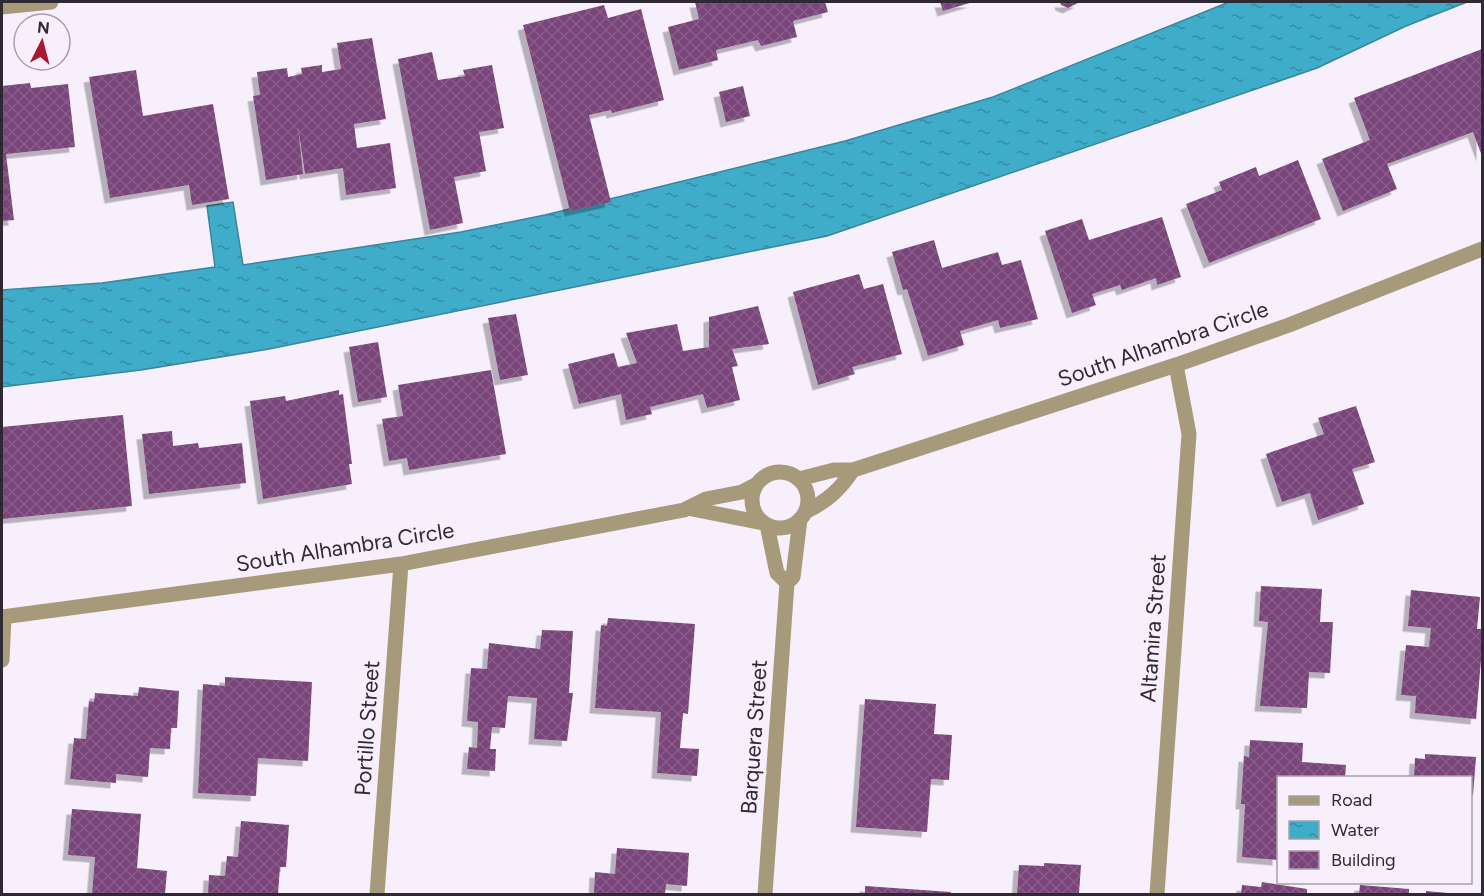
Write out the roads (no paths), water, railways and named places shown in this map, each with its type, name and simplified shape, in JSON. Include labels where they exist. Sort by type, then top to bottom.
[{"type":"street","points":[[2,7],[51,2]]},
{"type":"street","name":"South Alhambra Circle","points":[[799,479],[834,470],[853,470],[1176,366],[1289,325],[1482,249]]},
{"type":"street","name":"Altamira Street","points":[[1157,894],[1189,434],[1176,366]]},
{"type":"street","points":[[765,524],[784,528],[824,503],[842,487],[853,470]]},
{"type":"street","points":[[787,583],[777,573],[765,524],[752,506],[755,484],[772,472],[786,472],[799,479],[808,498],[803,516]]},
{"type":"street","name":"South Alhambra Circle","points":[[3,617],[401,564],[692,508],[706,499],[742,492],[755,484]]},
{"type":"street","name":"South Alhambra Circle","points":[[692,508],[765,524]]},
{"type":"street","name":"Barquera Street","points":[[765,894],[787,583],[793,577],[803,516]]},
{"type":"street","name":"Portillo Street","points":[[377,894],[401,564]]},
{"type":"street","points":[[2,660],[3,617]]},
{"type":"water","points":[[1229,2],[1467,2],[1406,26],[1317,68],[827,236],[269,349],[141,370],[2,387],[2,290],[102,283],[215,267],[207,206],[233,202],[243,265],[461,232],[545,215],[845,141],[993,97]]}]
